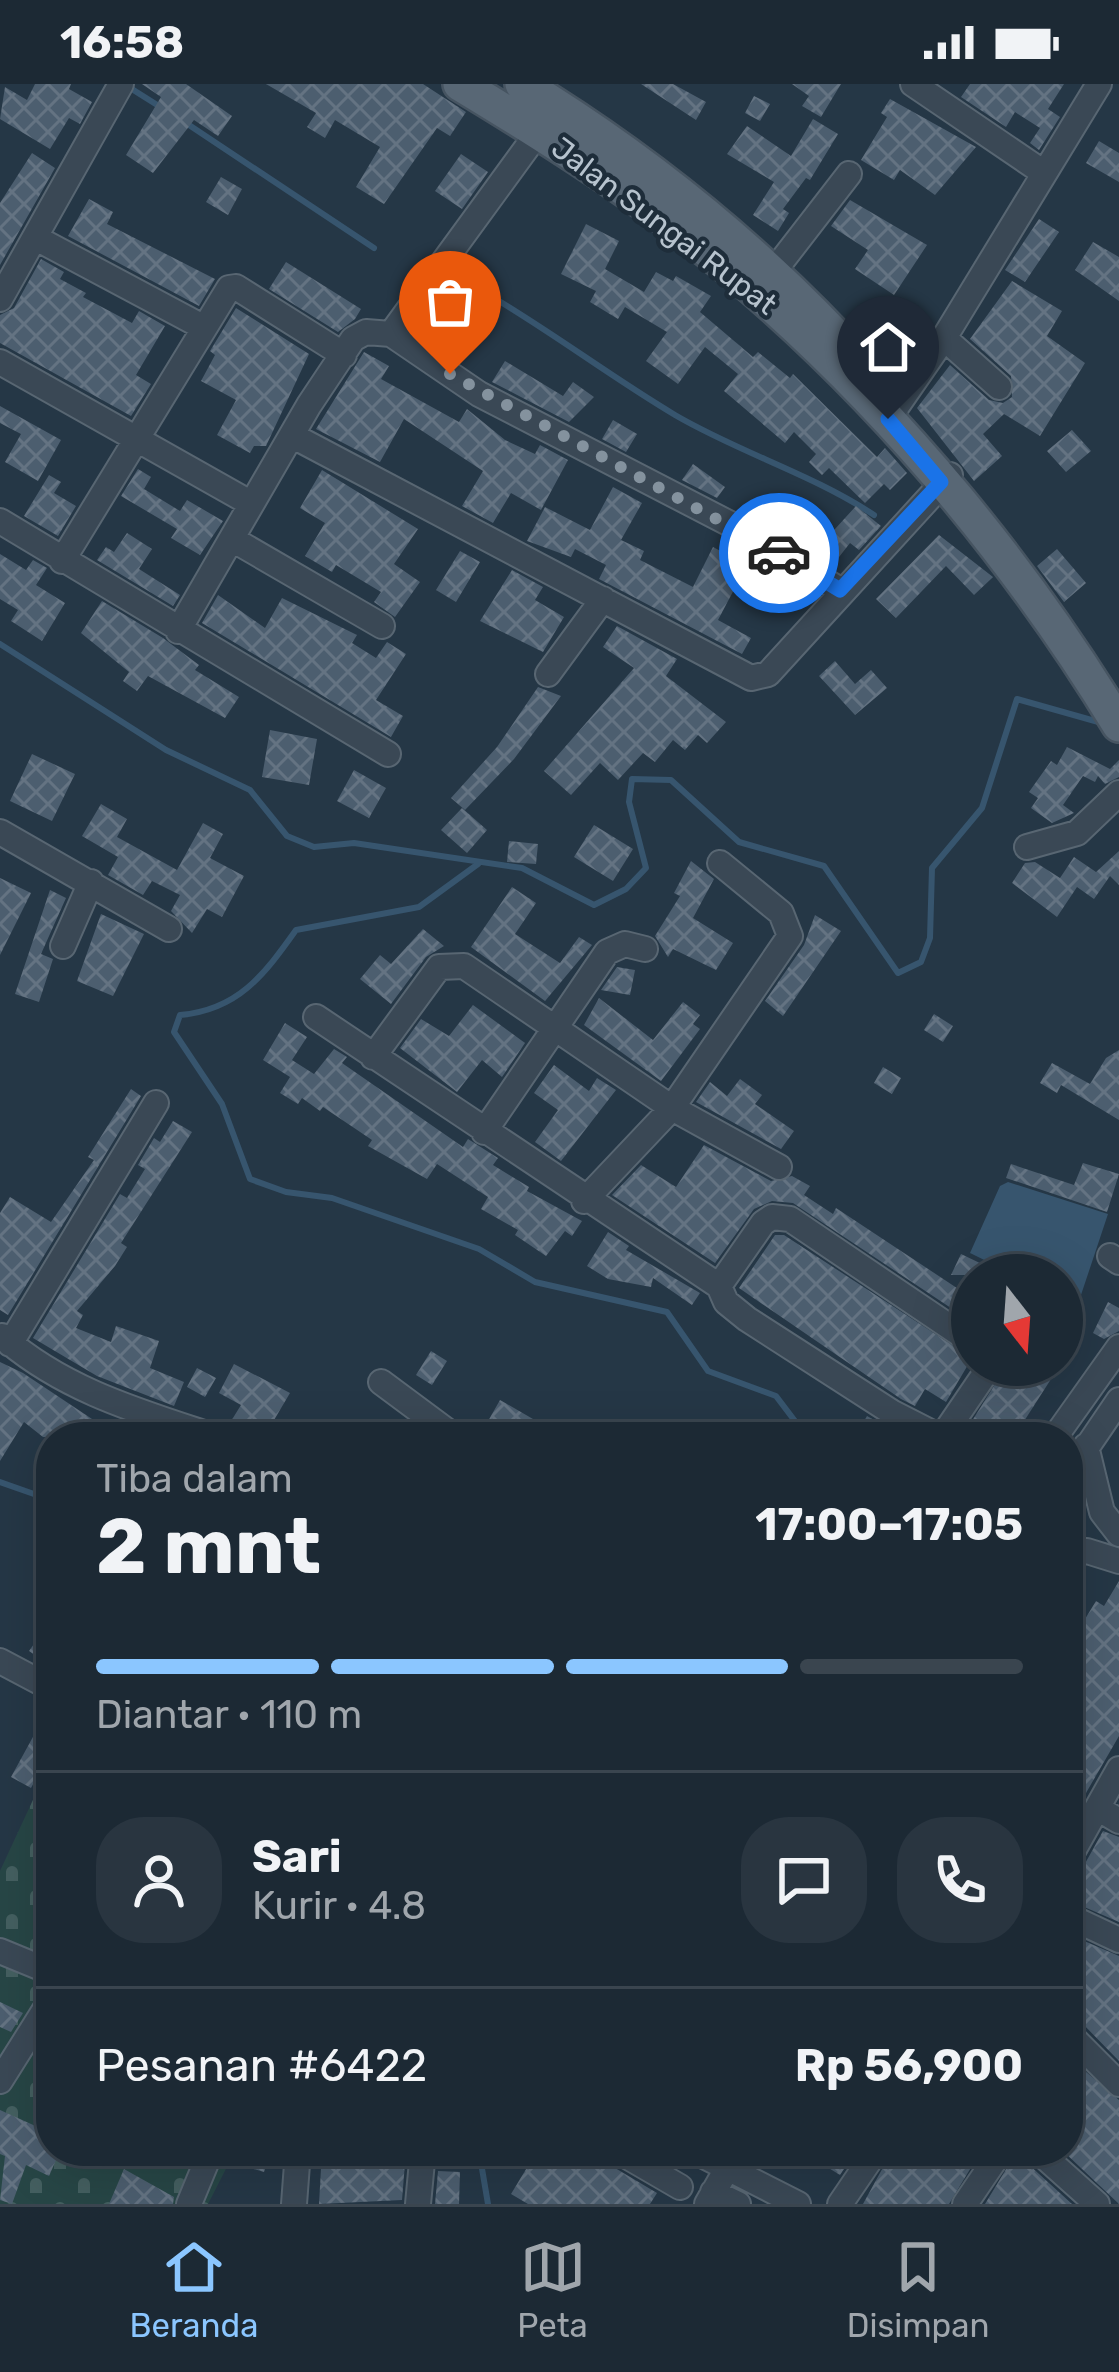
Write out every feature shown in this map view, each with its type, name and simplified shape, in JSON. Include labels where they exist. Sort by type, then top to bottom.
[{"type":"main road","name":"Jalan Sungai Rupat","points":[[460,84],[538,131],[765,298],[892,410]]},
{"type":"main road","name":"Jalan Sungai Rupat","points":[[522,84],[683,196],[774,271],[892,410],[1119,704]]},
{"type":"main road","name":"Jalan Sungai Rupat","points":[[1087,664],[1119,725]]},
{"type":"street","points":[[914,84],[1044,173]]},
{"type":"street","points":[[892,410],[944,338],[1099,84]]},
{"type":"street","points":[[0,299],[119,88]]},
{"type":"street","points":[[391,334],[538,131]]},
{"type":"street","points":[[774,271],[849,174]]},
{"type":"street","points":[[36,238],[201,326]]},
{"type":"street","points":[[62,561],[201,326],[234,286],[344,355]]},
{"type":"street","points":[[178,631],[250,503],[360,335],[391,334],[479,394],[738,528],[840,590]]},
{"type":"street","points":[[944,338],[999,387]]},
{"type":"street","points":[[0,362],[250,503]]},
{"type":"street","points":[[295,437],[751,678],[767,674],[946,478]]},
{"type":"street","points":[[0,521],[388,754]]},
{"type":"street","points":[[232,539],[382,626]]},
{"type":"street","points":[[548,674],[603,599]]},
{"type":"street","points":[[1027,847],[1077,833],[1119,793]]},
{"type":"street","points":[[0,832],[169,929]]},
{"type":"street","points":[[584,1201],[672,1108],[790,936],[781,913],[720,863]]},
{"type":"street","points":[[63,946],[91,882]]},
{"type":"street","points":[[484,1132],[557,1033],[607,952],[626,944],[645,949]]},
{"type":"street","points":[[373,1057],[439,967],[452,963],[672,1108],[779,1167]]},
{"type":"street","points":[[316,1018],[584,1201],[719,1286],[726,1303],[747,1319],[916,1422]]},
{"type":"street","points":[[156,1103],[5,1339],[56,1376],[122,1407],[169,1422]]},
{"type":"street","points":[[719,1286],[763,1223],[772,1217],[790,1219],[951,1328]]},
{"type":"street","points":[[1066,1422],[1119,1347]]},
{"type":"street","points":[[381,1382],[435,1422]]},
{"type":"street","points":[[951,1422],[976,1386]]},
{"type":"street","points":[[1083,1451],[1119,1400]]},
{"type":"street","points":[[1086,1446],[1102,1512],[1119,1534]]},
{"type":"street","points":[[1083,1551],[1119,1561]]},
{"type":"street","points":[[0,1661],[36,1680]]},
{"type":"street","points":[[1083,1843],[1108,1815],[1119,1769]]},
{"type":"street","points":[[1083,1923],[1119,1940]]},
{"type":"street","points":[[0,1952],[36,1966]]},
{"type":"street","points":[[0,2081],[36,2024]]},
{"type":"street","points":[[1083,2048],[1119,2084]]},
{"type":"street","points":[[189,2204],[205,2166]]},
{"type":"street","points":[[294,2204],[297,2166]]},
{"type":"street","points":[[418,2204],[422,2166]]},
{"type":"street","points":[[637,2166],[675,2196],[693,2166]]},
{"type":"street","points":[[728,2166],[710,2198],[738,2204]]},
{"type":"street","points":[[742,2166],[798,2204]]},
{"type":"street","points":[[840,2204],[866,2166]]},
{"type":"street","points":[[964,2204],[991,2166]]},
{"type":"street","points":[[1049,2166],[1069,2194],[1097,2204]]},
{"type":"green space","points":[[36,1793],[36,2166],[227,2166],[208,2204],[0,2204],[0,1871]]},
{"type":"water","points":[[1008,1182],[1108,1214],[1083,1289],[1083,1254],[970,1253],[1000,1186]]},
{"type":"building","points":[[35,84],[71,84],[69,89],[92,102],[80,124],[69,118],[50,149],[0,119],[5,87],[27,100]]},
{"type":"building","points":[[142,84],[186,84],[232,116],[218,136],[194,120],[153,173],[126,155],[161,97]]},
{"type":"building","points":[[266,84],[423,84],[466,112],[450,136],[437,128],[384,204],[356,187],[380,147],[335,120],[325,138],[307,127],[316,113]]},
{"type":"building","points":[[641,84],[673,84],[706,102],[696,120]]},
{"type":"building","points":[[792,84],[841,84],[821,117],[802,106],[809,96]]},
{"type":"building","points":[[970,84],[1064,84],[1048,109],[1060,117],[1039,150],[1030,143],[1040,128],[1015,112],[1006,127],[961,97]]},
{"type":"building","points":[[754,96],[770,104],[760,121],[745,113]]},
{"type":"building","points":[[890,99],[976,147],[935,195],[900,170],[894,180],[861,160],[887,117],[881,113]]},
{"type":"building","points":[[813,119],[838,134],[810,180],[806,178],[783,209],[789,213],[778,231],[753,215],[774,182],[727,154],[747,126],[791,156]]},
{"type":"building","points":[[1099,141],[1119,153],[1119,182],[1086,163]]},
{"type":"building","points":[[32,153],[55,168],[0,265],[0,203]]},
{"type":"building","points":[[461,154],[488,172],[462,209],[435,191]]},
{"type":"building","points":[[221,177],[242,189],[228,215],[206,202]]},
{"type":"building","points":[[89,199],[113,212],[107,224],[215,279],[199,306],[68,236]]},
{"type":"building","points":[[850,200],[927,245],[894,295],[855,269],[868,250],[831,226]]},
{"type":"building","points":[[1039,219],[1059,232],[1025,282],[1005,270]]},
{"type":"building","points":[[586,224],[619,241],[605,269],[644,292],[656,272],[673,281],[676,276],[711,296],[700,312],[753,357],[758,352],[790,378],[793,374],[877,457],[885,448],[907,473],[890,490],[884,484],[865,503],[829,468],[822,475],[809,462],[816,454],[794,432],[785,443],[724,391],[738,374],[705,347],[678,384],[646,361],[667,332],[625,307],[618,319],[590,302],[596,291],[561,274]]},
{"type":"building","points":[[1093,242],[1119,257],[1119,301],[1075,270]]},
{"type":"building","points":[[41,259],[64,272],[60,279],[86,293],[83,297],[132,323],[139,311],[165,326],[136,375],[151,384],[131,416],[0,343],[0,315],[14,308]]},
{"type":"building","points":[[286,262],[361,309],[355,319],[338,332],[269,289]]},
{"type":"building","points":[[1012,281],[1062,311],[1047,336],[1085,363],[1040,436],[1004,414],[983,434],[1002,456],[974,481],[917,408],[950,365],[989,400],[1003,403],[1012,397],[1011,376],[970,339]]},
{"type":"building","points":[[236,308],[309,354],[266,446],[254,446],[250,453],[217,435],[236,400],[201,381],[215,355],[210,351]]},
{"type":"building","points":[[443,308],[471,325],[452,355],[425,337]]},
{"type":"building","points":[[364,352],[389,366],[381,379],[459,422],[467,409],[505,440],[535,454],[540,445],[568,460],[541,510],[511,493],[493,523],[462,506],[483,471],[404,419],[380,462],[316,429]]},
{"type":"building","points":[[505,361],[563,396],[573,382],[594,397],[569,422],[492,382]]},
{"type":"building","points":[[0,406],[61,440],[38,481],[5,462],[21,434],[0,423]]},
{"type":"building","points":[[613,420],[637,434],[626,452],[602,439]]},
{"type":"building","points":[[1072,430],[1091,451],[1066,472],[1047,451]]},
{"type":"building","points":[[693,464],[725,487],[717,498],[682,480]]},
{"type":"building","points":[[138,469],[151,477],[144,489],[180,511],[187,500],[223,521],[200,555],[171,538],[177,529],[121,496]]},
{"type":"building","points":[[322,470],[418,529],[394,564],[420,582],[395,617],[374,602],[381,592],[336,565],[332,572],[305,556],[325,523],[300,508]]},
{"type":"building","points":[[49,475],[61,482],[54,493],[76,506],[58,536],[24,516]]},
{"type":"building","points":[[613,487],[642,503],[621,540],[644,551],[640,560],[693,587],[713,547],[747,565],[718,620],[751,638],[742,654],[599,579],[606,565],[575,549],[571,557],[527,541],[545,507],[590,530]]},
{"type":"building","points":[[856,506],[881,526],[859,550],[850,543],[832,566],[814,552]]},
{"type":"building","points":[[127,533],[152,549],[139,569],[180,595],[173,606],[97,560],[106,547],[114,552]]},
{"type":"building","points":[[939,535],[993,577],[974,595],[946,566],[896,618],[876,599]]},
{"type":"building","points":[[1057,549],[1086,583],[1064,602],[1037,566]]},
{"type":"building","points":[[460,551],[480,562],[456,602],[436,590]]},
{"type":"building","points":[[0,554],[26,570],[33,560],[47,568],[36,585],[65,603],[42,641],[11,621],[18,610],[0,599]]},
{"type":"building","points":[[512,570],[543,587],[535,600],[564,617],[543,652],[480,621]]},
{"type":"building","points":[[218,595],[265,628],[282,598],[357,635],[352,643],[376,658],[387,642],[406,654],[376,700],[403,716],[391,737],[202,623]]},
{"type":"building","points":[[102,601],[163,638],[199,665],[195,670],[239,697],[225,718],[148,676],[137,691],[123,681],[129,672],[81,633]]},
{"type":"building","points":[[617,626],[677,659],[666,676],[726,722],[707,743],[698,735],[685,750],[673,740],[655,762],[643,753],[618,780],[600,763],[571,795],[544,771],[634,668],[603,647]]},
{"type":"building","points":[[835,661],[855,684],[871,670],[887,688],[855,715],[819,676]]},
{"type":"building","points":[[538,687],[561,696],[514,759],[465,810],[451,798],[497,747]]},
{"type":"building","points":[[270,730],[317,739],[309,785],[262,777]]},
{"type":"building","points":[[1067,747],[1110,769],[1119,760],[1119,777],[1105,784],[1098,776],[1095,782],[1083,776],[1063,805],[1074,813],[1052,823],[1031,808],[1038,798],[1029,792],[1051,761],[1057,765]]},
{"type":"building","points":[[32,754],[75,774],[52,821],[10,801]]},
{"type":"building","points":[[354,770],[386,788],[369,818],[337,801]]},
{"type":"building","points":[[101,804],[127,819],[117,837],[177,870],[203,823],[223,834],[210,858],[244,876],[222,917],[207,909],[192,933],[171,911],[180,895],[152,881],[143,895],[108,875],[118,857],[82,836]]},
{"type":"building","points":[[462,808],[487,830],[467,853],[441,830]]},
{"type":"building","points":[[594,825],[633,849],[613,881],[574,857]]},
{"type":"building","points":[[509,841],[538,844],[536,864],[507,862]]},
{"type":"building","points":[[1119,851],[1119,885],[1110,876],[1094,899],[1077,887],[1057,917],[1012,883],[1025,863],[1035,862],[1060,878],[1074,857],[1096,872]]},
{"type":"building","points":[[691,861],[714,879],[693,918],[733,943],[716,970],[673,949],[668,957],[655,936],[680,896],[674,893]]},
{"type":"building","points":[[0,878],[31,893],[0,955]]},
{"type":"building","points":[[512,887],[536,903],[515,934],[560,963],[579,937],[592,945],[545,1001],[471,947]]},
{"type":"building","points":[[50,890],[66,898],[41,954],[53,959],[39,1002],[15,994]]},
{"type":"building","points":[[101,914],[144,934],[113,996],[77,981]]},
{"type":"building","points":[[815,915],[841,931],[783,1016],[765,1001],[804,945]]},
{"type":"building","points":[[423,929],[444,946],[426,957],[391,1004],[360,979],[380,955],[391,964]]},
{"type":"building","points":[[617,967],[635,970],[630,995],[601,990]]},
{"type":"building","points":[[599,998],[653,1040],[683,1002],[700,1015],[693,1024],[700,1029],[661,1081],[584,1025]]},
{"type":"building","points":[[473,1005],[525,1043],[502,1077],[482,1060],[457,1092],[400,1048],[421,1019],[449,1036]]},
{"type":"building","points":[[934,1014],[953,1026],[943,1042],[924,1030]]},
{"type":"building","points":[[285,1023],[307,1037],[292,1060],[314,1074],[334,1049],[347,1057],[342,1063],[463,1147],[468,1139],[498,1158],[493,1165],[529,1187],[527,1191],[582,1221],[572,1236],[565,1231],[546,1256],[515,1235],[518,1230],[481,1209],[488,1197],[437,1164],[427,1179],[368,1146],[372,1140],[323,1107],[320,1111],[302,1098],[298,1104],[280,1093],[290,1077],[263,1060]]},
{"type":"building","points":[[1119,1050],[1119,1120],[1061,1085],[1057,1093],[1040,1083],[1052,1063],[1090,1084],[1106,1058]]},
{"type":"building","points":[[554,1065],[589,1091],[597,1078],[616,1090],[561,1161],[535,1142],[558,1110],[534,1093]]},
{"type":"building","points":[[883,1067],[901,1078],[892,1094],[874,1083]]},
{"type":"building","points":[[740,1079],[762,1095],[755,1104],[794,1131],[781,1149],[696,1102],[710,1082],[727,1096]]},
{"type":"building","points":[[131,1089],[141,1096],[8,1315],[0,1310],[0,1213],[10,1197],[51,1222],[94,1160],[88,1157]]},
{"type":"building","points":[[173,1121],[192,1132],[121,1243],[127,1247],[115,1266],[77,1311],[83,1315],[76,1328],[111,1342],[116,1326],[159,1341],[150,1368],[184,1382],[174,1406],[97,1376],[33,1338],[120,1194],[127,1198],[145,1169],[138,1165],[154,1138],[160,1142]]},
{"type":"building","points":[[704,1145],[771,1181],[792,1176],[810,1186],[804,1195],[833,1214],[836,1208],[951,1284],[951,1308],[793,1203],[772,1201],[754,1209],[715,1263],[612,1195],[641,1165],[676,1187]]},
{"type":"building","points":[[1083,1163],[1119,1174],[1107,1212],[1006,1178],[1011,1164],[1074,1185]]},
{"type":"building","points":[[608,1232],[629,1246],[626,1250],[700,1293],[692,1305],[653,1278],[651,1287],[608,1279],[587,1266]]},
{"type":"building","points":[[775,1235],[784,1235],[951,1344],[951,1386],[955,1386],[946,1402],[925,1389],[915,1406],[739,1288]]},
{"type":"building","points":[[1108,1302],[1119,1308],[1119,1331],[1104,1339],[1093,1333]]},
{"type":"building","points":[[431,1351],[447,1361],[432,1385],[416,1375]]},
{"type":"building","points":[[0,1362],[96,1422],[36,1422],[36,1431],[24,1422],[0,1461]]},
{"type":"building","points":[[234,1364],[290,1393],[273,1422],[230,1422],[241,1405],[219,1393]]},
{"type":"building","points":[[197,1368],[216,1378],[205,1397],[187,1387]]},
{"type":"building","points":[[994,1386],[1047,1386],[1024,1422],[971,1422]]},
{"type":"building","points":[[500,1400],[538,1422],[488,1422]]},
{"type":"building","points":[[1119,1581],[1119,1736],[1083,1798],[1083,1622],[1096,1601],[1104,1606]]},
{"type":"building","points":[[36,1731],[36,1778],[31,1788],[11,1777]]},
{"type":"building","points":[[1103,1831],[1119,1837],[1119,1922],[1083,1906],[1083,1867]]},
{"type":"building","points":[[1083,1940],[1119,1956],[1119,2061],[1083,2024]]},
{"type":"building","points":[[0,2002],[23,2013],[11,2032],[0,2027]]},
{"type":"building","points":[[1083,2069],[1119,2100],[1119,2204],[1079,2166],[1083,2166]]},
{"type":"building","points":[[0,2110],[36,2126],[36,2166],[53,2166],[49,2176],[26,2165],[12,2204],[0,2200],[5,2156],[0,2154]]},
{"type":"building","points":[[321,2166],[405,2166],[402,2200],[319,2204]]},
{"type":"building","points":[[528,2166],[612,2166],[657,2193],[650,2204],[528,2204],[511,2194]]},
{"type":"building","points":[[825,2166],[846,2166],[840,2175]]},
{"type":"building","points":[[884,2166],[972,2166],[949,2204],[863,2204]]},
{"type":"building","points":[[1008,2166],[1030,2166],[1072,2204],[985,2204]]},
{"type":"building","points":[[124,2169],[174,2197],[173,2204],[109,2204]]},
{"type":"building","points":[[438,2171],[460,2172],[459,2204],[435,2204]]},
{"type":"waterway","points":[[127,86],[162,108]]},
{"type":"waterway","points":[[183,121],[374,248]]},
{"type":"waterway","points":[[472,285],[675,415],[874,515]]},
{"type":"waterway","points":[[0,644],[166,750],[250,790],[287,836],[314,847],[354,843],[522,868],[594,905],[626,889],[646,868],[629,802],[632,779],[671,780],[739,842],[824,866],[898,973],[921,962],[930,938],[932,868],[982,808],[1017,699],[1102,723]]},
{"type":"waterway","points":[[478,864],[419,907],[296,930],[248,988],[218,1006],[180,1015],[174,1032],[222,1104],[250,1179],[286,1192],[332,1198],[479,1249],[535,1282],[667,1312],[708,1371],[776,1396],[796,1422]]},
{"type":"waterway","points":[[0,1482],[36,1495]]},
{"type":"waterway","points":[[482,2166],[488,2204]]},
{"type":"way so far","points":[[450,374],[479,394],[779,553]]},
{"type":"route","points":[[779,553],[840,590],[941,482],[888,419]]}]
